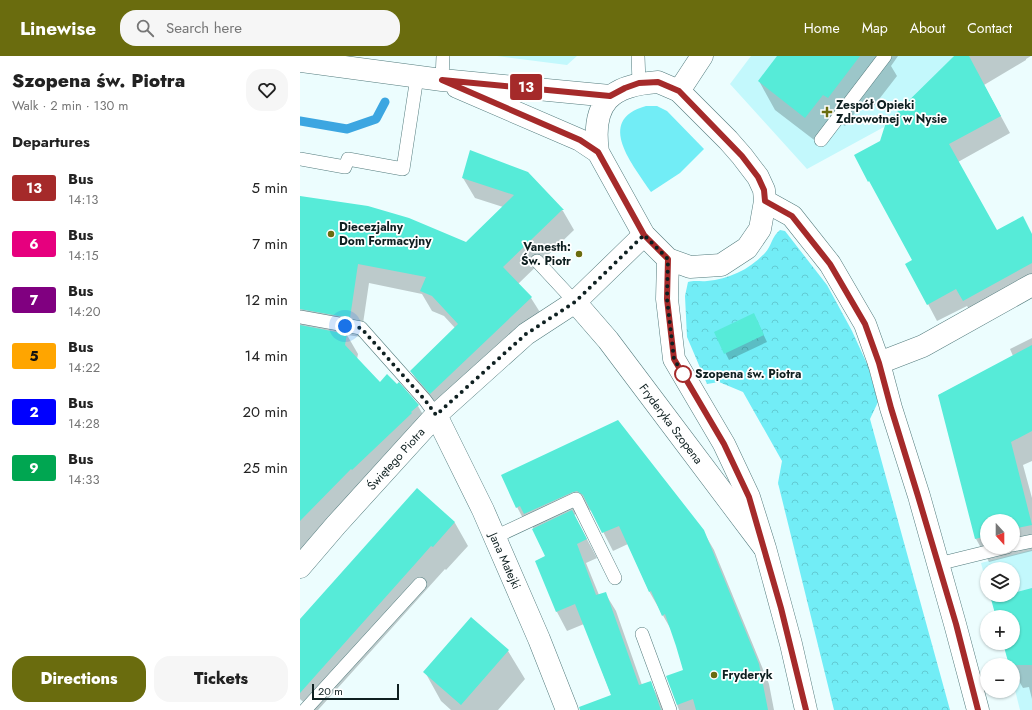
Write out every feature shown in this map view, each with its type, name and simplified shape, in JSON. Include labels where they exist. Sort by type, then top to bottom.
[{"type":"street","points":[[679,91],[702,56]]},
{"type":"street","points":[[300,61],[442,80],[610,96]]},
{"type":"street","points":[[442,80],[580,140],[598,152]]},
{"type":"street","points":[[658,82],[679,91],[742,156],[758,177],[764,190],[765,201],[760,229],[747,248],[721,265],[690,267],[668,259],[644,235],[598,152],[596,124],[601,108],[610,96],[639,83],[658,82]]},
{"type":"street","points":[[765,201],[792,216],[830,264],[865,324],[879,363],[938,564],[978,710]]},
{"type":"street","name":"Świętego Piotra","points":[[300,568],[336,525],[436,415],[526,334],[575,302],[644,235]]},
{"type":"street","name":"Fryderyka Szopena","points":[[668,259],[667,299],[674,359],[724,444],[749,497],[765,548],[791,644],[806,710]]},
{"type":"street","points":[[879,363],[924,346],[1032,285]]},
{"type":"street","name":"Fryderyka Szopena","points":[[575,302],[608,340],[765,548]]},
{"type":"street","name":"Jana Matejki","points":[[436,415],[495,537],[539,638],[567,710]]},
{"type":"lane","points":[[442,80],[443,56]]},
{"type":"lane","points":[[638,56],[639,83]]},
{"type":"lane","points":[[821,140],[885,56]]},
{"type":"lane","points":[[300,159],[345,167],[348,159],[402,169],[407,76]]},
{"type":"lane","points":[[537,261],[575,302]]},
{"type":"lane","points":[[300,317],[361,328],[425,400],[436,415]]},
{"type":"lane","points":[[495,537],[576,499],[615,578]]},
{"type":"lane","points":[[1020,544],[1032,541]]},
{"type":"lane","points":[[938,564],[980,554]]},
{"type":"lane","points":[[305,710],[420,584]]},
{"type":"lane","points":[[642,634],[670,710]]},
{"type":"shaded area","points":[[497,56],[577,56],[567,65]]},
{"type":"shaded area","name":"Zespół Opieki Zdrowotnej w Nysie","points":[[751,56],[954,56],[895,114],[887,119],[884,127],[807,169],[730,84]]},
{"type":"shaded area","points":[[1032,550],[1032,710],[1020,710],[1017,698],[1020,698],[1020,658],[1007,658],[1005,650],[1020,650],[1020,610],[994,610],[992,602],[1020,602],[1020,562],[985,562]]},
{"type":"green space","points":[[646,106],[657,106],[667,111],[704,149],[680,173],[651,192],[628,157],[620,133],[622,122],[631,113]]},
{"type":"green space","points":[[780,230],[785,231],[827,285],[852,331],[868,366],[878,402],[870,419],[950,710],[834,710],[778,483],[782,461],[743,392],[719,382],[707,384],[687,337],[685,296],[688,282],[715,280],[738,273],[759,259],[765,253],[775,235]]},
{"type":"building","points":[[777,56],[860,56],[828,98],[823,95],[805,118],[758,81]]},
{"type":"building","points":[[954,56],[969,56],[1001,116],[949,144],[997,230],[1023,216],[1032,234],[1032,263],[963,301],[956,289],[927,305],[905,264],[912,260],[854,155],[880,141],[887,119],[894,115]]},
{"type":"building","points":[[470,150],[528,172],[564,210],[562,210],[503,267],[532,297],[430,394],[410,371],[458,324],[432,296],[420,291],[426,277],[358,264],[350,318],[300,309],[300,196],[368,206],[409,218],[466,242],[514,195],[462,178]]},
{"type":"building","points":[[754,313],[764,335],[724,354],[714,332]]},
{"type":"building","points":[[300,325],[347,334],[345,345],[380,382],[387,374],[397,384],[399,382],[419,405],[352,470],[351,469],[300,521]]},
{"type":"building","points":[[1032,345],[1032,431],[1011,442],[1032,525],[1020,528],[1020,514],[980,514],[980,538],[975,539],[938,395]]},
{"type":"building","points":[[618,420],[704,530],[759,664],[768,710],[696,710],[693,699],[677,705],[666,676],[683,670],[676,646],[665,614],[662,616],[651,591],[649,592],[619,526],[602,533],[583,495],[577,491],[524,514],[520,506],[516,508],[501,475]]},
{"type":"building","points":[[417,488],[455,522],[433,547],[431,546],[300,693],[300,619]]},
{"type":"building","points":[[572,510],[587,539],[577,544],[596,595],[606,592],[639,685],[651,681],[661,710],[580,710],[579,707],[611,695],[575,604],[556,612],[535,561],[545,556],[532,529]]},
{"type":"building","points":[[1032,588],[1032,665],[1020,665],[1020,658],[1007,658],[1005,650],[1020,650],[1020,610],[994,610],[992,602],[1020,602],[1020,591]]},
{"type":"building","points":[[471,617],[509,650],[461,705],[423,672]]},
{"type":"waterway","points":[[300,121],[347,129],[376,119],[385,102]]},
{"type":"bus line","name":"13","points":[[806,710],[791,644],[765,548],[749,497],[724,444],[674,359],[667,299],[668,259],[644,235],[598,152],[580,140],[442,80],[610,96],[639,83],[658,82],[679,91],[742,156],[758,177],[764,190],[765,201],[792,216],[830,264],[865,324],[879,363],[891,408],[956,624],[978,710]]},
{"type":"place","name":"Zespół Opieki Zdrowotnej w Nysie","points":[[827,112]]},
{"type":"place","name":"Diecezjalny Dom Formacyjny","points":[[331,234]]},
{"type":"place","name":"Vanesth: Św. Piotr","points":[[579,254]]},
{"type":"place","name":"Szopena św. Piotra","points":[[683,374]]},
{"type":"place","name":"Fryderyk","points":[[714,675]]},
{"type":"route","points":[[345,326],[361,328],[425,400],[436,415],[526,334],[575,302],[644,235],[668,259],[667,299],[674,359],[683,374]]}]
